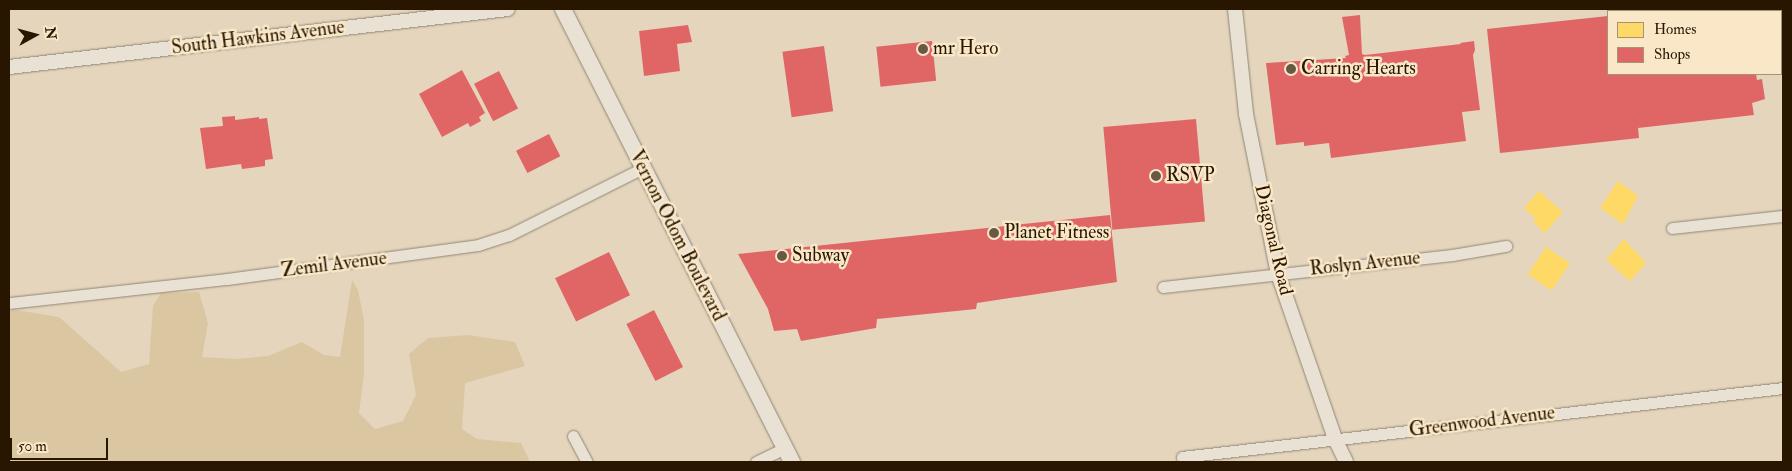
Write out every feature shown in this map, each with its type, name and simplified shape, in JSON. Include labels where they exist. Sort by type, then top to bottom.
[{"type":"main road","name":"Vernon Odom Boulevard","points":[[563,9],[788,455]]},
{"type":"street","name":"South Hawkins Avenue","points":[[9,67],[508,9]]},
{"type":"street","name":"Diagonal Road","points":[[1235,9],[1246,114],[1278,274],[1335,439],[1346,462]]},
{"type":"street","name":"Zemil Avenue","points":[[9,303],[228,279],[478,246],[509,235],[643,168]]},
{"type":"street","points":[[1672,228],[1783,216]]},
{"type":"street","name":"Roslyn Avenue","points":[[1163,287],[1452,254],[1506,246]]},
{"type":"street","name":"Greenwood Avenue","points":[[1182,456],[1783,388]]},
{"type":"street","points":[[573,436],[587,462]]},
{"type":"street","points":[[756,462],[788,455]]},
{"type":"shaded area","points":[[352,280],[358,290],[364,320],[364,373],[359,413],[375,429],[403,421],[416,395],[409,354],[428,338],[468,335],[515,342],[525,366],[465,383],[462,429],[477,439],[521,443],[530,462],[9,462],[9,311],[16,310],[59,317],[121,372],[149,364],[153,306],[161,293],[199,292],[208,323],[202,357],[236,359],[268,356],[302,342],[324,355],[340,357]]},
{"type":"building: Homes","points":[[1618,181],[1638,196],[1623,224],[1600,208]]},
{"type":"building: Homes","points":[[1539,191],[1563,212],[1545,233],[1533,222],[1536,219],[1524,208]]},
{"type":"building: Homes","points":[[1624,239],[1646,263],[1630,281],[1606,260]]},
{"type":"building: Homes","points":[[1546,247],[1570,263],[1552,291],[1528,274]]},
{"type":"building: Shops","points":[[1360,15],[1362,54],[1365,55],[1474,41],[1475,50],[1473,55],[1480,110],[1462,112],[1466,141],[1331,158],[1329,143],[1304,146],[1304,142],[1276,145],[1266,63],[1346,58],[1345,56],[1349,55],[1342,17]]},
{"type":"building: Shops","points":[[1607,16],[1607,75],[1756,75],[1757,80],[1762,79],[1765,99],[1752,103],[1754,115],[1638,128],[1639,138],[1500,153],[1487,29]]},
{"type":"building: Shops","points":[[688,25],[692,42],[677,44],[680,71],[644,76],[639,31]]},
{"type":"building: Shops","points":[[932,41],[936,81],[880,87],[876,47]]},
{"type":"building: Shops","points":[[824,46],[833,111],[792,117],[782,52]]},
{"type":"building: Shops","points":[[462,70],[485,113],[479,117],[481,121],[470,127],[468,123],[442,137],[419,94]]},
{"type":"building: Shops","points":[[499,71],[518,108],[493,121],[474,84]]},
{"type":"building: Shops","points":[[235,116],[235,120],[267,118],[273,159],[265,160],[265,166],[242,169],[241,164],[206,169],[200,128],[223,126],[222,117]]},
{"type":"building: Shops","name":"RSVP","points":[[1196,119],[1205,222],[1112,230],[1103,127]]},
{"type":"building: Shops","points":[[549,134],[560,156],[527,173],[516,151]]},
{"type":"building: Shops","points":[[1110,215],[1117,282],[977,303],[976,309],[877,319],[876,328],[801,341],[797,329],[774,331],[768,309],[738,254]]},
{"type":"building: Shops","points":[[609,252],[630,295],[576,321],[555,278]]},
{"type":"building: Shops","points":[[654,310],[683,367],[655,381],[626,324]]},
{"type":"place","name":"mr Hero","points":[[923,49]]},
{"type":"place","name":"Carring Hearts","points":[[1291,69]]},
{"type":"place","name":"RSVP","points":[[1156,176]]},
{"type":"place","name":"Planet Fitness","points":[[994,233]]},
{"type":"place","name":"Subway","points":[[782,256]]}]
